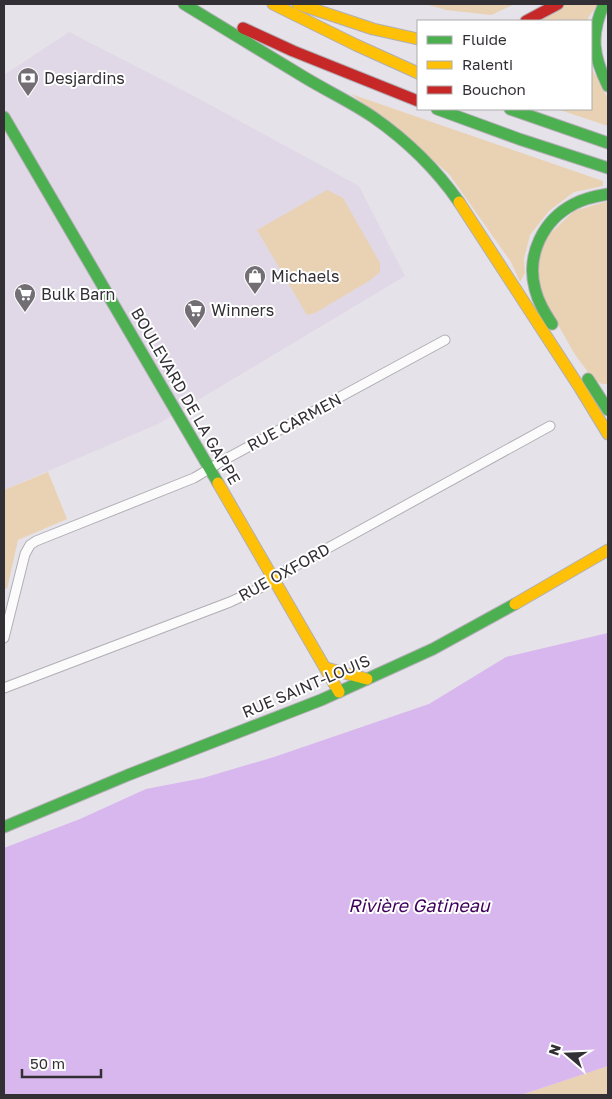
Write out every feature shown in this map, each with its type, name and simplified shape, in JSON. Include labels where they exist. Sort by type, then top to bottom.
[{"type":"main road","points":[[184,4],[370,116],[392,131],[424,160],[466,211],[571,373],[608,434]]},
{"type":"main road","points":[[190,4],[293,51],[417,101]]},
{"type":"main road","points":[[273,4],[417,73]]},
{"type":"main road","points":[[298,4],[383,32],[417,38]]},
{"type":"main road","points":[[528,20],[558,4]]},
{"type":"main road","points":[[604,4],[595,27],[594,47],[597,60],[608,86]]},
{"type":"main road","points":[[441,110],[519,139],[608,168]]},
{"type":"main road","points":[[513,110],[608,143]]},
{"type":"main road","name":"BOULEVARD DE LA GAPPE","points":[[4,117],[339,692]]},
{"type":"main road","points":[[558,333],[541,304],[534,285],[533,269],[537,244],[547,225],[563,210],[582,200],[608,194]]},
{"type":"main road","points":[[580,366],[608,410]]},
{"type":"main road","name":"RUE SAINT-LOUIS","points":[[4,827],[128,775],[339,692],[432,649],[608,550]]},
{"type":"main road","points":[[326,668],[367,679]]},
{"type":"street","name":"RUE CARMEN","points":[[4,638],[23,560],[30,545],[187,481],[446,340]]},
{"type":"street","name":"RUE OXFORD","points":[[4,688],[230,602],[260,588],[274,578],[550,426]]},
{"type":"shaded area","points":[[425,4],[515,4],[491,15],[446,10]]},
{"type":"shaded area","points":[[567,4],[598,4],[588,20],[543,20]]},
{"type":"shaded area","points":[[69,32],[190,94],[359,186],[405,276],[158,424],[4,490],[4,75]]},
{"type":"shaded area","points":[[592,69],[608,98],[608,126],[560,110],[592,110]]},
{"type":"shaded area","points":[[351,94],[603,181],[603,186],[574,192],[549,211],[530,235],[524,259],[525,273],[520,282],[511,262],[449,174],[392,125]]},
{"type":"shaded area","points":[[327,190],[343,198],[380,263],[380,272],[369,281],[315,313],[307,315],[257,230]]},
{"type":"shaded area","points":[[608,201],[608,384],[602,384],[593,379],[574,353],[543,298],[536,267],[541,242],[574,211]]},
{"type":"shaded area","points":[[48,472],[67,519],[18,540],[7,589],[4,588],[4,490]]},
{"type":"shaded area","points":[[608,1066],[608,1095],[521,1095]]},
{"type":"water","name":"Rivière Gatineau","points":[[608,633],[608,1066],[521,1095],[4,1095],[4,848],[80,819],[146,789],[203,778],[274,757],[429,704],[506,657]]},
{"type":"traffic: fast","points":[[184,4],[373,117],[420,156],[459,202]]},
{"type":"traffic: fast","points":[[604,4],[597,26],[595,45],[599,65],[608,86]]},
{"type":"traffic: fast","points":[[440,110],[519,139],[608,168]]},
{"type":"traffic: fast","points":[[513,110],[608,143]]},
{"type":"traffic: fast","points":[[4,117],[218,483]]},
{"type":"traffic: fast","points":[[552,324],[544,312],[535,289],[533,276],[535,251],[546,229],[563,211],[582,200],[608,194]]},
{"type":"traffic: fast","points":[[588,379],[608,410]]},
{"type":"traffic: fast","points":[[4,827],[128,775],[321,700],[433,649],[515,604]]},
{"type":"traffic: slow","points":[[273,4],[417,73]]},
{"type":"traffic: slow","points":[[298,4],[373,29],[417,39]]},
{"type":"traffic: slow","points":[[459,202],[608,434]]},
{"type":"traffic: slow","points":[[218,483],[339,692]]},
{"type":"traffic: slow","points":[[515,604],[608,550]]},
{"type":"traffic: slow","points":[[326,668],[367,679]]},
{"type":"traffic: jam","points":[[528,20],[558,4]]},
{"type":"traffic: jam","points":[[243,28],[293,51],[417,101]]},
{"type":"place","name":"Desjardins","points":[[28,97]]},
{"type":"place","name":"Michaels","points":[[255,295]]},
{"type":"place","name":"Bulk Barn","points":[[25,313]]},
{"type":"place","name":"Winners","points":[[195,329]]}]
